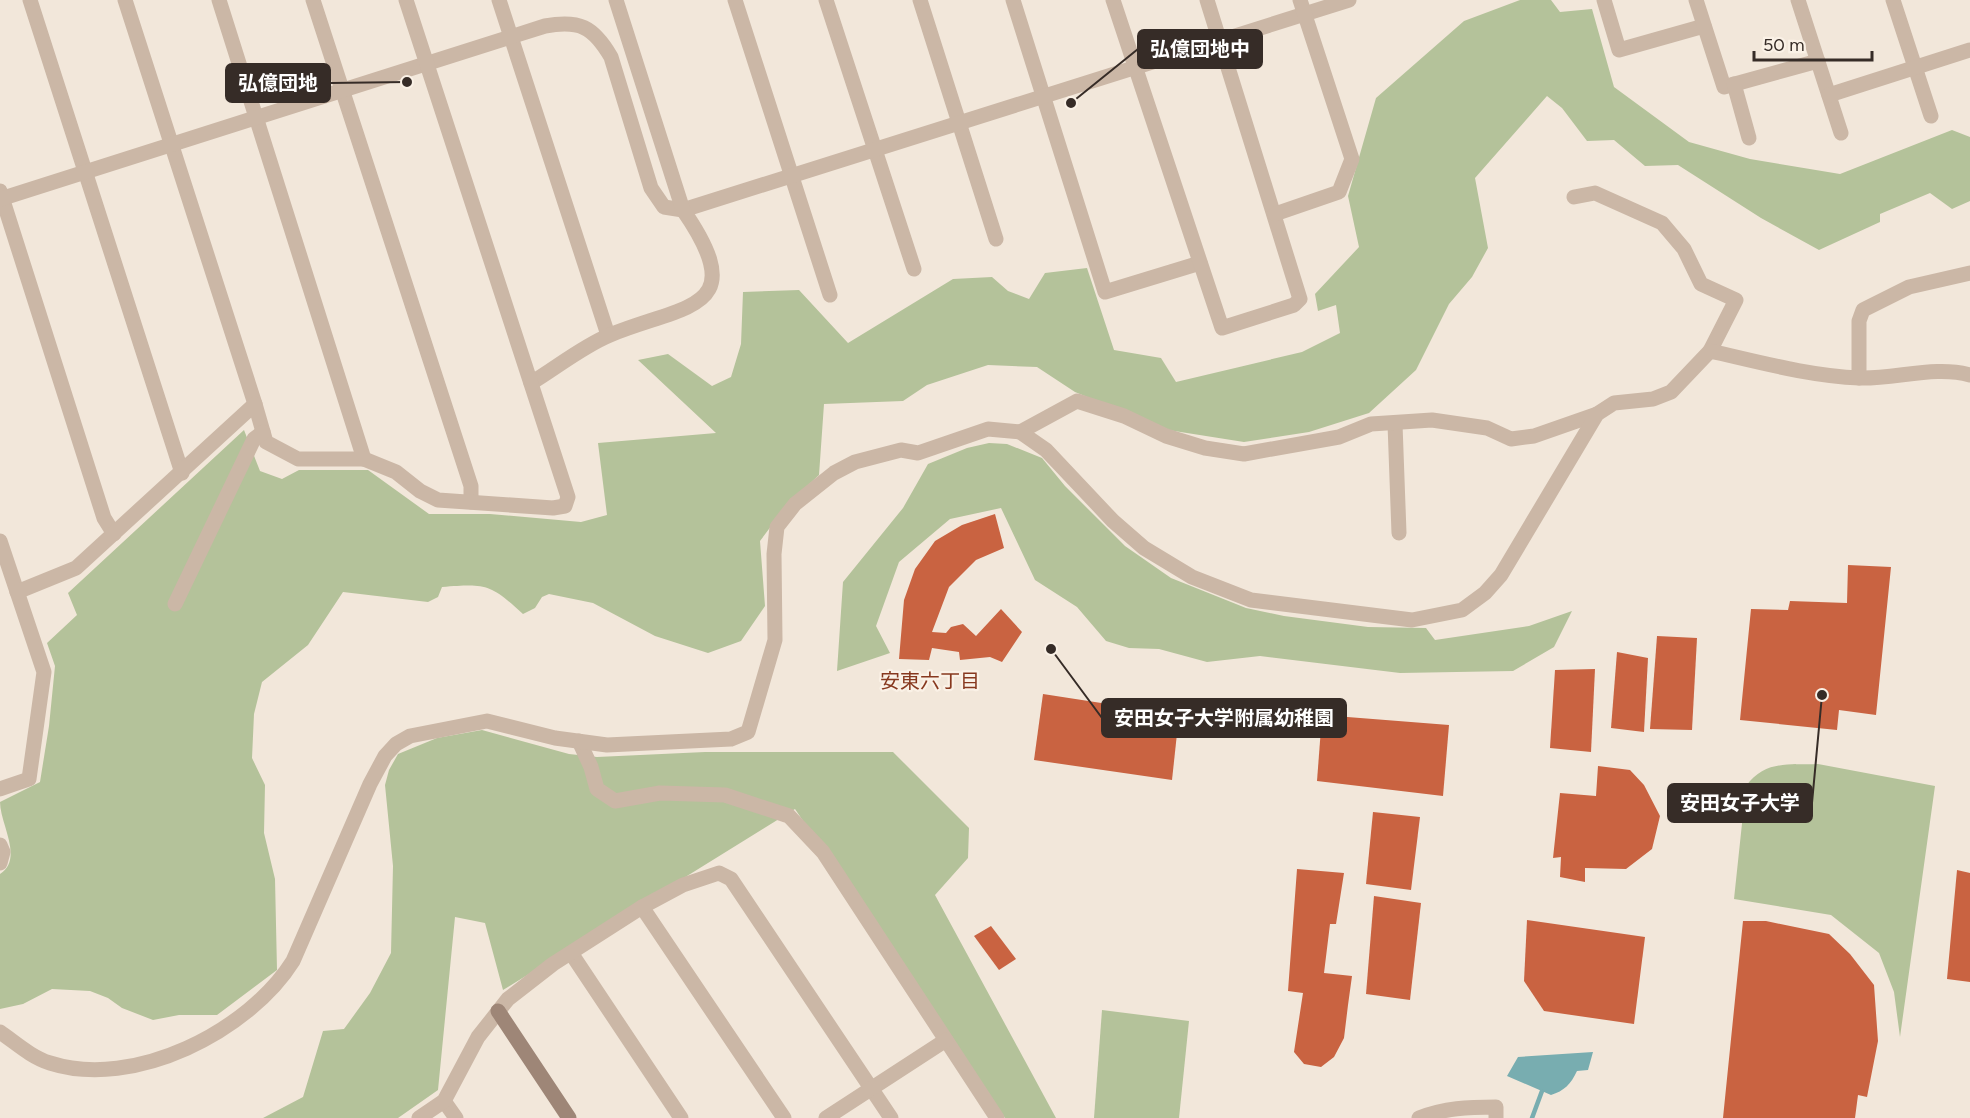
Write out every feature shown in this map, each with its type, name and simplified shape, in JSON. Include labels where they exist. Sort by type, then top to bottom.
[{"type":"street","points":[[30,0],[182,473]]},
{"type":"street","points":[[124,0],[266,442],[298,459],[364,459],[396,472],[420,491],[438,500],[553,508],[566,506],[568,497],[406,0]]},
{"type":"street","points":[[219,0],[364,459]]},
{"type":"street","points":[[313,0],[471,486],[471,502]]},
{"type":"street","points":[[499,0],[608,335]]},
{"type":"street","points":[[531,383],[608,335],[686,309],[702,300],[710,290],[714,278],[701,236],[683,210],[616,0]]},
{"type":"street","points":[[735,0],[830,296]]},
{"type":"street","points":[[826,0],[914,269]]},
{"type":"street","points":[[920,0],[996,239]]},
{"type":"street","points":[[1013,0],[1105,292],[1200,263]]},
{"type":"street","points":[[1113,0],[1222,328],[1294,305],[1300,299],[1300,290],[1207,0]]},
{"type":"street","points":[[114,534],[104,518],[1,196],[87,172],[426,63],[567,22],[586,28],[600,39],[611,57],[651,188],[664,207],[683,210],[1220,41],[1302,7],[1349,0]]},
{"type":"street","points":[[1604,0],[1619,50],[1704,26]]},
{"type":"street","points":[[1696,0],[1724,87],[1818,61]]},
{"type":"street","points":[[1798,0],[1841,134]]},
{"type":"street","points":[[1893,0],[1931,116]]},
{"type":"street","points":[[1275,214],[1339,192],[1352,159],[1302,7]]},
{"type":"street","points":[[1829,95],[1970,50]]},
{"type":"street","points":[[1734,84],[1749,138]]},
{"type":"street","points":[[1020,432],[1077,401],[1124,416],[1166,436],[1205,448],[1244,454],[1339,437],[1371,424],[1432,420],[1487,428],[1511,439],[1534,436],[1598,414],[1614,403],[1653,399],[1671,392],[1710,351],[1736,300],[1701,284],[1684,249],[1662,223],[1595,193],[1574,197]]},
{"type":"street","points":[[1859,378],[1859,321],[1863,310],[1909,287],[1970,273]]},
{"type":"street","points":[[1710,351],[1796,370],[1859,378],[1900,377],[1956,371],[1970,375]]},
{"type":"street","points":[[17,592],[76,568],[255,404]]},
{"type":"street","points":[[0,1032],[33,1056],[50,1063],[80,1070],[142,1064],[173,1054],[209,1036],[249,1010],[279,983],[293,961],[370,784],[385,756],[396,744],[410,736],[487,721],[555,738],[607,745],[731,739],[748,732],[775,640],[774,554],[777,527],[785,514],[834,473],[855,462],[901,450],[918,453],[988,429],[1020,432],[1046,450],[1105,513],[1144,548],[1192,577],[1251,600],[1412,620],[1462,610],[1485,593],[1501,575],[1598,414]]},
{"type":"street","points":[[1395,423],[1399,533]]},
{"type":"street","points":[[175,604],[254,439],[263,432]]},
{"type":"street","points":[[0,541],[44,672],[29,779],[0,789]]},
{"type":"street","points":[[579,741],[591,767],[597,789],[615,801],[660,793],[725,795],[789,816],[823,852],[997,1118]]},
{"type":"street","points":[[0,845],[3,852],[0,863]]},
{"type":"street","points":[[419,1118],[444,1101],[478,1036],[508,999],[571,953],[642,907],[683,885],[719,873],[731,879],[891,1118]]},
{"type":"street","points":[[642,907],[784,1118]]},
{"type":"street","points":[[571,953],[681,1118]]},
{"type":"street","points":[[498,1011],[568,1118]]},
{"type":"street","points":[[826,1118],[946,1040]]},
{"type":"street","points":[[444,1101],[456,1118]]},
{"type":"street","points":[[1419,1118],[1438,1111],[1462,1107],[1496,1107],[1496,1118]]},
{"type":"green space","points":[[1520,0],[1551,0],[1560,12],[1592,9],[1614,87],[1689,142],[1750,159],[1840,174],[1952,130],[1970,137],[1970,201],[1952,209],[1930,193],[1880,214],[1880,222],[1819,250],[1761,218],[1678,165],[1645,166],[1614,140],[1587,141],[1562,108],[1547,96],[1475,178],[1488,248],[1472,277],[1449,304],[1416,370],[1369,413],[1309,432],[1244,442],[1168,430],[1075,392],[1037,367],[988,365],[927,385],[903,401],[824,404],[819,475],[787,505],[760,541],[765,606],[741,641],[708,653],[655,636],[593,603],[549,594],[542,597],[535,608],[523,614],[494,591],[478,586],[442,587],[438,597],[428,602],[343,592],[308,645],[262,682],[254,714],[252,758],[265,785],[264,833],[275,879],[277,970],[217,1015],[179,1015],[153,1020],[122,1008],[108,998],[90,991],[52,989],[23,1004],[0,1009],[0,874],[7,868],[11,850],[0,802],[40,782],[55,666],[47,643],[77,615],[68,593],[244,430],[260,471],[282,479],[299,470],[368,470],[429,514],[490,514],[581,522],[607,515],[598,443],[716,433],[638,360],[668,354],[712,386],[731,377],[741,344],[743,292],[799,290],[848,343],[953,279],[992,277],[1008,291],[1029,299],[1045,273],[1087,268],[1114,350],[1161,358],[1176,382],[1302,352],[1340,333],[1336,305],[1318,311],[1315,294],[1359,247],[1348,196],[1376,98],[1464,21]]},
{"type":"green space","points":[[989,443],[1007,444],[1042,458],[1065,486],[1125,546],[1171,578],[1246,608],[1284,616],[1368,627],[1426,628],[1435,640],[1529,626],[1572,611],[1554,647],[1513,671],[1400,673],[1260,656],[1207,662],[1159,649],[1129,648],[1106,641],[1077,607],[1035,580],[1001,508],[950,519],[899,562],[876,626],[890,653],[837,671],[843,582],[903,508],[928,464],[967,448]]},
{"type":"green space","points":[[482,730],[569,754],[597,757],[705,752],[893,752],[969,828],[968,858],[935,895],[1056,1118],[1005,1118],[795,809],[503,990],[485,923],[455,917],[438,1090],[398,1118],[263,1118],[303,1097],[323,1031],[344,1029],[370,993],[391,953],[393,866],[385,785],[389,770],[398,754],[437,738]]},
{"type":"green space","points":[[1818,764],[1935,786],[1900,1037],[1894,992],[1879,953],[1831,915],[1734,899],[1746,786],[1753,778],[1769,768]]},
{"type":"green space","points":[[1102,1010],[1189,1021],[1179,1118],[1094,1118]]},
{"type":"water","points":[[1593,1052],[1588,1070],[1577,1071],[1567,1086],[1551,1095],[1507,1076],[1518,1057]]},
{"type":"building","points":[[995,514],[1004,548],[976,560],[949,587],[932,632],[946,633],[951,627],[963,624],[976,636],[1001,609],[1022,632],[1002,662],[990,657],[960,660],[959,652],[932,648],[929,660],[899,659],[904,600],[915,569],[935,541],[962,525]]},
{"type":"building","points":[[1848,565],[1891,567],[1876,715],[1839,710],[1837,730],[1740,720],[1751,609],[1788,610],[1790,601],[1847,603]]},
{"type":"building","points":[[1657,636],[1697,638],[1692,730],[1650,729]]},
{"type":"building","points":[[1617,652],[1648,658],[1644,732],[1611,728]]},
{"type":"building","points":[[1595,669],[1591,752],[1550,748],[1555,670]]},
{"type":"building","points":[[1043,694],[1179,715],[1172,780],[1034,760]]},
{"type":"building","points":[[1322,715],[1449,725],[1443,796],[1317,781]]},
{"type":"building","points":[[1598,766],[1630,770],[1644,785],[1660,816],[1652,849],[1626,869],[1585,868],[1585,882],[1560,877],[1561,857],[1553,858],[1560,793],[1596,796]]},
{"type":"building","points":[[1373,812],[1420,817],[1411,890],[1366,884]]},
{"type":"building","points":[[1297,869],[1344,873],[1336,924],[1330,924],[1324,973],[1352,976],[1344,1038],[1334,1057],[1321,1067],[1304,1064],[1294,1052],[1303,993],[1288,991]]},
{"type":"building","points":[[1957,870],[1970,873],[1970,982],[1947,979]]},
{"type":"building","points":[[1374,896],[1421,903],[1410,1000],[1366,994]]},
{"type":"building","points":[[1527,920],[1645,937],[1634,1024],[1544,1011],[1524,981]]},
{"type":"building","points":[[1743,921],[1766,921],[1829,934],[1850,954],[1874,985],[1878,1041],[1867,1097],[1858,1095],[1855,1118],[1723,1118]]},
{"type":"building","points":[[991,926],[1016,959],[999,970],[974,936]]},
{"type":"waterway","points":[[1532,1118],[1542,1091]]},
{"type":"place","name":"弘億団地","points":[[407,82]]},
{"type":"place","name":"弘億団地中","points":[[1071,103]]},
{"type":"place","name":"安田女子大学附属幼稚園","points":[[1051,649]]},
{"type":"place","name":"安田女子大学","points":[[1822,695]]},
{"type":"district","name":"安東六丁目","points":[[930,681]]}]
